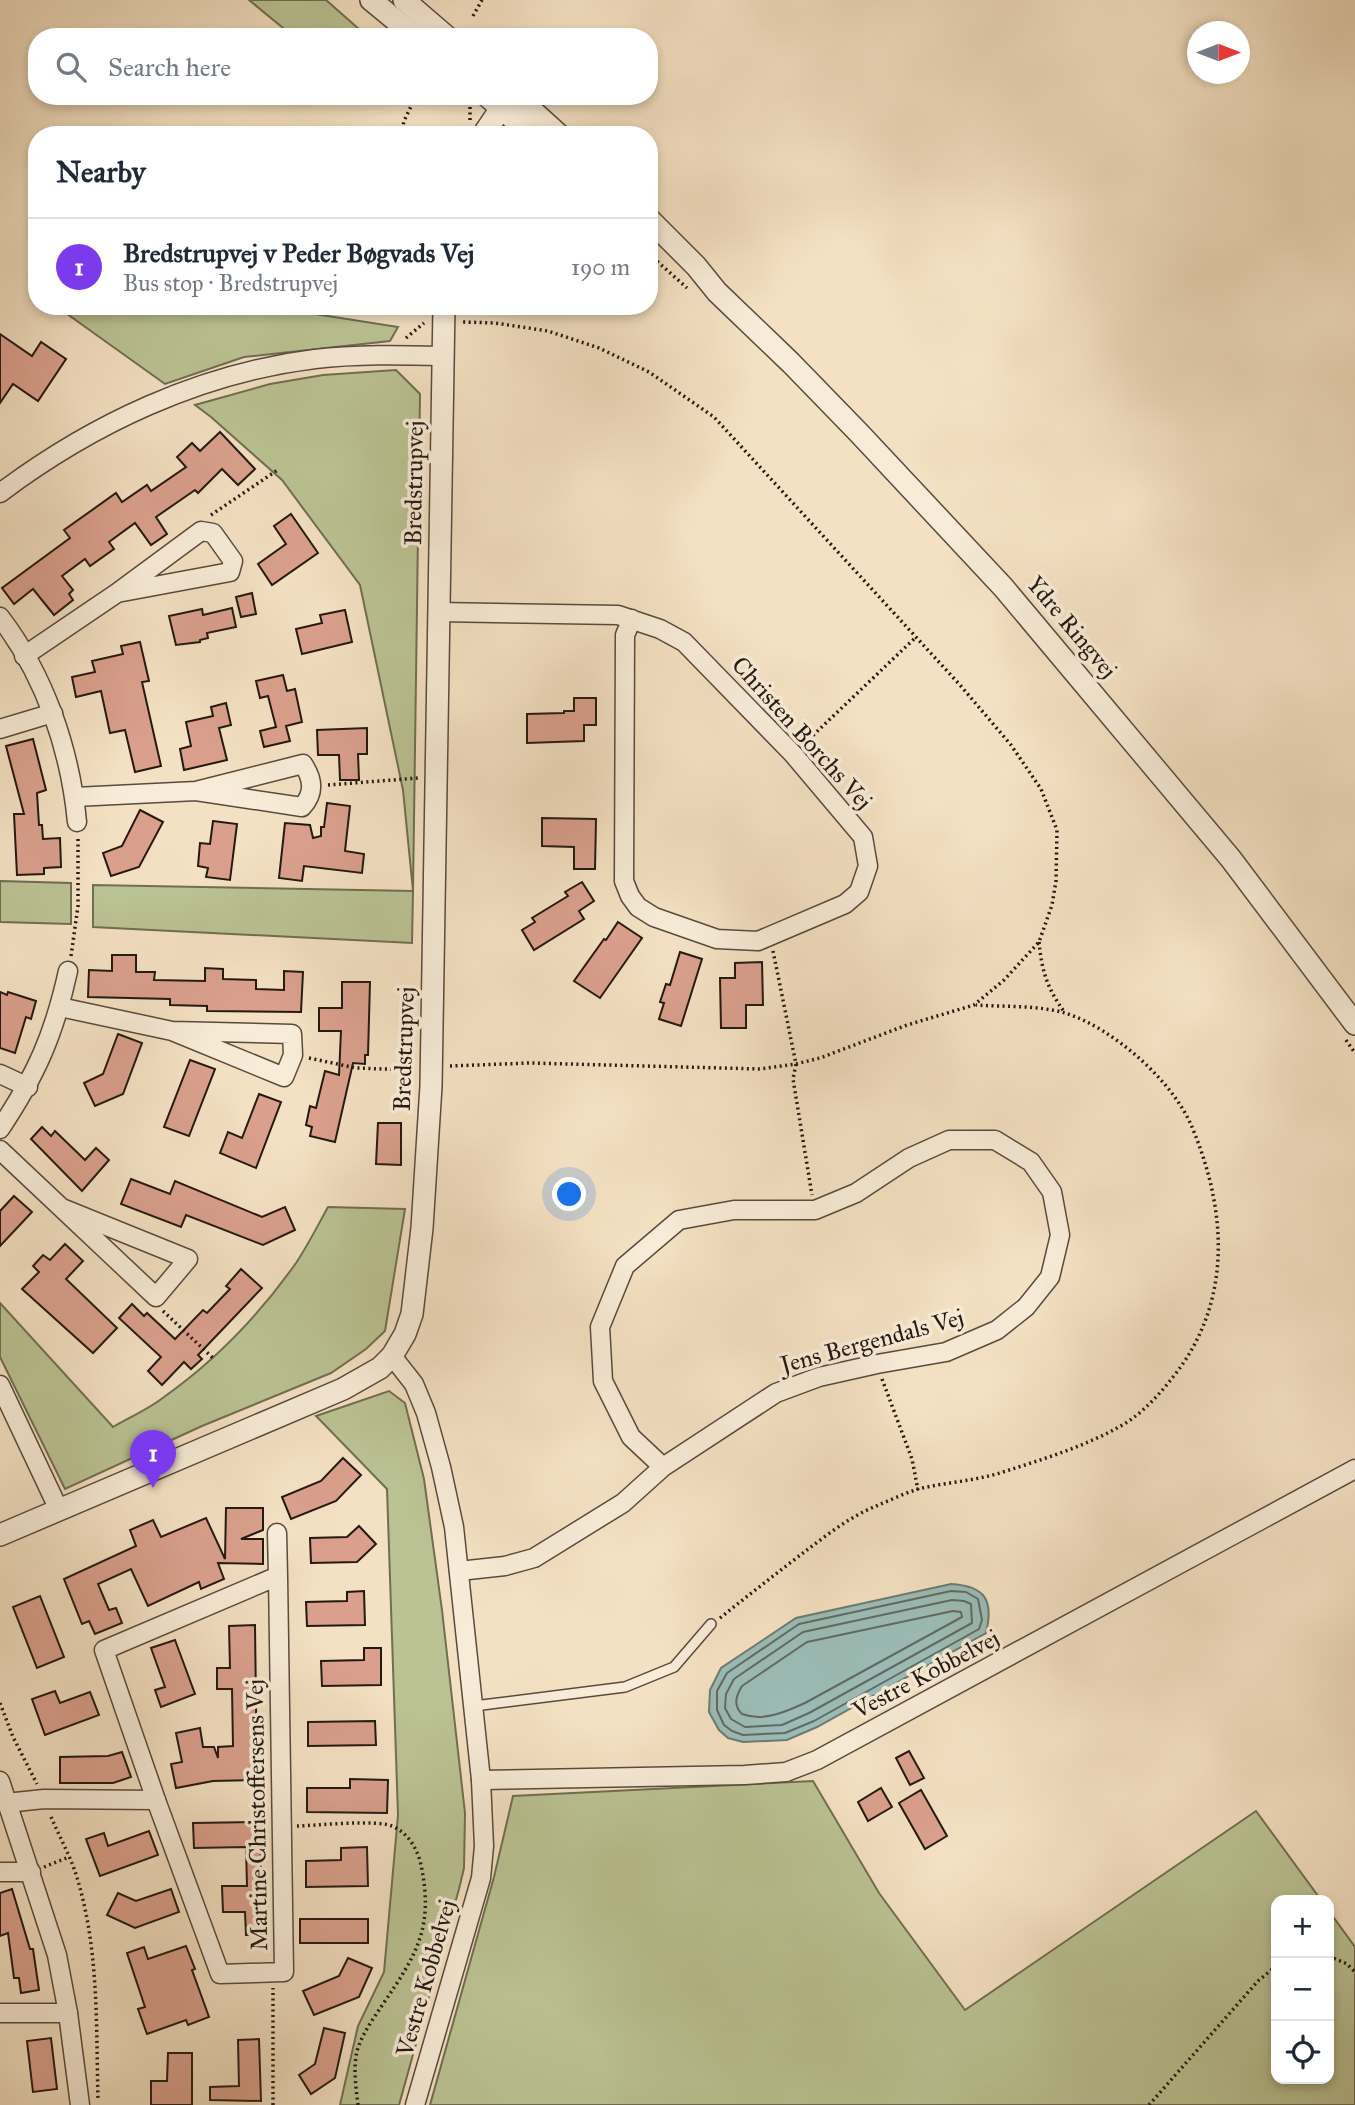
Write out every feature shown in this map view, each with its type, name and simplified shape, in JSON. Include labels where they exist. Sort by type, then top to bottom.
[{"type":"street","points":[[404,0],[437,28]]},
{"type":"street","points":[[382,3],[407,28]]},
{"type":"street","points":[[478,126],[493,105]]},
{"type":"street","points":[[503,105],[523,126]]},
{"type":"street","points":[[507,105],[544,126]]},
{"type":"street","name":"Ydre Ringvej","points":[[658,228],[696,266],[717,292],[839,413],[1012,597],[1231,859],[1348,1028]]},
{"type":"street","name":"Ydre Ringvej","points":[[658,245],[692,275],[717,292]]},
{"type":"street","name":"Bredstrupvej","points":[[0,1535],[343,1389],[380,1368],[392,1356],[405,1334],[412,1314],[422,1228],[428,1125],[444,315]]},
{"type":"street","points":[[0,493],[76,441],[131,413],[191,388],[278,365],[316,359],[391,355],[443,356]]},
{"type":"street","points":[[24,656],[117,593],[201,531],[213,533],[233,561],[230,572],[117,593]]},
{"type":"street","name":"Christen Borchs Vej","points":[[438,612],[618,615],[632,619],[684,642],[793,754],[863,837],[869,866],[859,892],[845,904],[770,938],[745,942],[717,939],[653,917],[638,907],[624,881],[625,635],[632,619]]},
{"type":"street","points":[[0,617],[24,656],[53,713],[75,797],[77,822]]},
{"type":"street","points":[[0,729],[53,713]]},
{"type":"street","points":[[75,797],[196,791],[303,764],[310,775],[312,787],[310,798],[302,807],[196,791]]},
{"type":"street","points":[[0,1129],[28,1087],[47,1044],[60,1007],[68,971]]},
{"type":"street","points":[[60,1007],[172,1031],[284,1077],[293,1055],[292,1034],[172,1031]]},
{"type":"street","points":[[0,1074],[28,1087]]},
{"type":"street","name":"Jens Bergendals Vej","points":[[458,1571],[505,1566],[534,1558],[623,1503],[663,1467],[776,1393],[819,1377],[946,1352],[997,1330],[1026,1307],[1050,1277],[1060,1235],[1052,1192],[1031,1162],[995,1140],[949,1140],[909,1158],[856,1193],[815,1210],[734,1210],[678,1220],[625,1266],[600,1327],[603,1381],[631,1437],[663,1467]]},
{"type":"street","points":[[0,1150],[156,1297],[188,1259],[62,1208]]},
{"type":"street","name":"Vestre Kobbelvej","points":[[392,1356],[414,1384],[426,1413],[454,1527],[481,1780],[484,1846],[481,1878],[415,2105]]},
{"type":"street","points":[[0,1385],[59,1510]]},
{"type":"street","name":"Vestre Kobbelvej","points":[[481,1780],[786,1772],[817,1760],[1355,1469]]},
{"type":"street","name":"Martine Christoffersens Vej","points":[[277,1533],[278,1576],[281,1826],[284,1972],[220,1974],[104,1650],[278,1576]]},
{"type":"street","points":[[0,1781],[57,1955],[80,2105]]},
{"type":"street","points":[[6,1803],[44,1799],[156,1800]]},
{"type":"street","points":[[0,1872],[31,1872]]},
{"type":"street","points":[[0,2012],[68,2013]]},
{"type":"lane","points":[[474,1706],[625,1687],[674,1667],[711,1624]]},
{"type":"path","points":[[473,16],[482,0]]},
{"type":"path","points":[[403,126],[412,105]]},
{"type":"path","points":[[472,126],[470,121],[490,105]]},
{"type":"path","points":[[658,262],[692,293]]},
{"type":"path","points":[[206,532],[210,516],[279,470]]},
{"type":"path","points":[[793,754],[915,638]]},
{"type":"path","points":[[312,787],[424,777]]},
{"type":"path","points":[[68,971],[78,906],[77,822]]},
{"type":"path","points":[[770,938],[796,1064],[793,1079],[815,1210]]},
{"type":"path","points":[[1039,942],[1042,971],[1050,992],[1065,1013]]},
{"type":"path","points":[[711,1624],[825,1536],[870,1508],[918,1490],[1004,1472],[1094,1439],[1121,1426],[1156,1399],[1184,1363],[1203,1327],[1215,1291],[1219,1248],[1216,1208],[1206,1162],[1191,1123],[1169,1088],[1143,1061],[1099,1030],[1065,1013],[1025,1007],[974,1005]]},
{"type":"path","points":[[1348,1028],[1355,1053]]},
{"type":"path","points":[[293,1055],[356,1068],[420,1070]]},
{"type":"path","points":[[156,1297],[157,1306],[215,1360]]},
{"type":"path","points":[[877,1364],[912,1459],[918,1490]]},
{"type":"path","points":[[0,1703],[78,1879],[88,1921],[94,1965],[99,2105]]},
{"type":"path","points":[[281,1826],[385,1824],[398,1830],[415,1845],[420,1859],[426,1890],[426,1914],[421,1938],[409,1966],[366,2030],[357,2051],[355,2069],[358,2105]]},
{"type":"path","points":[[31,1872],[69,1857]]},
{"type":"path","points":[[1334,1958],[1347,1964],[1355,1972]]},
{"type":"path","points":[[1149,2105],[1258,1980],[1271,1970]]},
{"type":"path","points":[[273,1972],[273,2105]]},
{"type":"green space","points":[[249,0],[326,0],[358,28],[283,28]]},
{"type":"green space","points":[[69,315],[321,315],[398,327],[390,341],[244,357],[165,384]]},
{"type":"green space","points":[[396,370],[420,394],[413,891],[403,790],[360,585],[282,480],[195,405],[270,384],[323,375]]},
{"type":"green space","points":[[0,881],[71,883],[71,924],[0,922]]},
{"type":"green space","points":[[93,885],[413,891],[412,943],[93,927]]},
{"type":"green space","points":[[328,1207],[405,1209],[385,1331],[366,1349],[331,1373],[202,1426],[65,1489],[0,1357],[0,1303],[113,1427],[152,1405],[183,1383],[236,1336],[296,1263]]},
{"type":"green space","points":[[389,1391],[405,1403],[424,1479],[465,1813],[464,1868],[399,2105],[340,2105],[358,2026],[384,1972],[398,1815],[387,1489],[316,1416]]},
{"type":"green space","points":[[813,1781],[879,1893],[965,2010],[1256,1811],[1317,1895],[1271,1895],[1271,2084],[1334,2084],[1334,1918],[1355,1947],[1355,2105],[430,2105],[494,1877],[513,1796]]},
{"type":"water","points":[[951,1584],[972,1588],[984,1597],[989,1612],[986,1633],[817,1727],[787,1740],[743,1742],[728,1738],[719,1730],[709,1712],[710,1690],[721,1668],[796,1618]]},
{"type":"building","points":[[0,334],[32,356],[41,342],[66,359],[38,401],[13,384],[0,403]]},
{"type":"building","points":[[220,432],[255,469],[238,485],[222,469],[198,493],[195,490],[156,517],[167,534],[151,545],[135,523],[109,542],[114,549],[90,566],[85,559],[62,576],[73,590],[69,594],[73,600],[54,615],[33,589],[14,604],[2,588],[70,538],[64,530],[116,493],[122,502],[147,485],[151,491],[186,467],[177,457],[192,443],[200,451]]},
{"type":"building","points":[[291,514],[318,553],[272,585],[258,564],[286,544],[274,526]]},
{"type":"building","points":[[252,593],[256,614],[241,617],[236,597]]},
{"type":"building","points":[[232,608],[236,627],[207,633],[208,638],[200,642],[176,645],[169,616],[202,609],[203,615]]},
{"type":"building","points":[[345,610],[352,642],[302,654],[296,629],[322,623],[320,615]]},
{"type":"building","points":[[140,642],[149,681],[142,682],[161,766],[135,772],[125,730],[110,733],[101,691],[76,697],[72,677],[95,672],[92,661],[123,654],[121,646]]},
{"type":"building","points":[[283,675],[287,691],[295,689],[302,722],[286,726],[290,741],[264,747],[260,731],[276,727],[268,696],[260,698],[256,681]]},
{"type":"building","points":[[574,698],[596,698],[596,725],[584,725],[584,741],[527,743],[527,714],[574,711]]},
{"type":"building","points":[[226,703],[231,725],[219,728],[227,760],[184,770],[180,749],[191,746],[186,722],[213,716],[211,707]]},
{"type":"building","points":[[367,728],[367,754],[358,754],[359,780],[340,780],[339,755],[318,755],[317,730]]},
{"type":"building","points":[[33,739],[46,790],[37,793],[39,825],[42,825],[43,839],[60,838],[61,867],[44,868],[44,874],[17,875],[14,814],[24,814],[6,746]]},
{"type":"building","points":[[327,803],[350,806],[345,851],[364,854],[362,873],[304,866],[302,881],[279,878],[285,823],[310,825],[313,838],[321,836]]},
{"type":"building","points":[[140,810],[163,822],[139,867],[111,876],[103,853],[122,846]]},
{"type":"building","points":[[542,818],[596,819],[595,869],[574,869],[574,847],[542,846]]},
{"type":"building","points":[[213,821],[237,824],[230,880],[206,877],[208,868],[198,866],[200,843],[210,844]]},
{"type":"building","points":[[582,882],[594,901],[579,911],[584,919],[534,950],[522,930],[535,922],[532,918],[568,896],[565,892]]},
{"type":"building","points":[[618,922],[642,938],[600,998],[574,981]]},
{"type":"building","points":[[680,952],[702,959],[681,1026],[659,1019],[664,1003],[660,1002],[666,984],[670,985]]},
{"type":"building","points":[[112,955],[136,955],[136,972],[155,972],[154,980],[205,981],[205,968],[223,969],[223,979],[256,980],[256,989],[284,990],[284,971],[303,972],[301,1012],[207,1011],[207,1006],[170,1005],[170,999],[88,997],[89,970],[112,971]]},
{"type":"building","points":[[762,962],[763,1005],[746,1005],[746,1028],[721,1028],[720,978],[735,978],[735,963]]},
{"type":"building","points":[[342,982],[370,982],[368,1055],[365,1055],[365,1064],[353,1063],[335,1142],[310,1136],[312,1127],[306,1125],[310,1106],[316,1108],[325,1071],[339,1075],[341,1031],[319,1031],[319,1008],[342,1008]]},
{"type":"building","points":[[0,992],[36,1001],[31,1019],[26,1017],[15,1053],[0,1048]]},
{"type":"building","points":[[118,1034],[142,1043],[123,1094],[95,1106],[84,1083],[103,1074]]},
{"type":"building","points":[[190,1060],[215,1069],[189,1136],[164,1127]]},
{"type":"building","points":[[259,1094],[281,1102],[256,1168],[220,1153],[228,1132],[242,1138]]},
{"type":"building","points":[[378,1123],[401,1123],[401,1165],[376,1164]]},
{"type":"building","points":[[42,1127],[51,1136],[55,1131],[85,1160],[96,1148],[109,1160],[82,1191],[31,1139]]},
{"type":"building","points":[[131,1179],[170,1194],[175,1181],[262,1217],[285,1207],[295,1230],[263,1245],[186,1215],[181,1227],[121,1204]]},
{"type":"building","points":[[14,1196],[32,1212],[0,1246],[0,1211]]},
{"type":"building","points":[[65,1244],[83,1261],[66,1279],[117,1328],[93,1353],[22,1289],[39,1272],[33,1266],[43,1255],[50,1260]]},
{"type":"building","points":[[241,1269],[262,1288],[198,1355],[202,1359],[191,1369],[184,1362],[162,1385],[148,1371],[161,1357],[119,1318],[132,1304],[144,1316],[147,1313],[175,1339],[203,1310],[207,1313],[230,1289],[226,1286]]},
{"type":"building","points":[[343,1458],[361,1475],[336,1501],[291,1519],[282,1497],[321,1481]]},
{"type":"building","points":[[226,1508],[263,1508],[263,1530],[241,1539],[263,1539],[263,1564],[218,1563],[224,1579],[201,1589],[199,1582],[148,1606],[131,1569],[98,1584],[109,1610],[116,1608],[122,1623],[95,1634],[89,1621],[82,1624],[64,1579],[136,1546],[130,1530],[153,1520],[161,1537],[206,1518],[225,1559]]},
{"type":"building","points":[[359,1526],[376,1544],[357,1562],[311,1563],[310,1538],[347,1537]]},
{"type":"building","points":[[364,1591],[365,1625],[307,1626],[306,1602],[347,1601],[347,1592]]},
{"type":"building","points":[[40,1596],[64,1657],[37,1668],[13,1607]]},
{"type":"building","points":[[255,1625],[257,1780],[213,1781],[176,1788],[171,1764],[182,1762],[176,1733],[200,1728],[203,1747],[214,1747],[218,1758],[218,1747],[233,1746],[232,1689],[217,1689],[217,1668],[230,1668],[229,1626]]},
{"type":"building","points":[[175,1640],[195,1694],[161,1707],[155,1690],[165,1687],[151,1648]]},
{"type":"building","points":[[364,1648],[381,1648],[381,1685],[322,1686],[321,1661],[364,1660]]},
{"type":"building","points":[[55,1691],[60,1703],[90,1692],[99,1715],[45,1735],[32,1699]]},
{"type":"building","points":[[375,1721],[376,1745],[308,1746],[308,1722]]},
{"type":"building","points":[[909,1751],[924,1778],[910,1785],[896,1758]]},
{"type":"building","points":[[122,1752],[131,1777],[113,1783],[60,1783],[60,1757],[108,1756]]},
{"type":"building","points":[[350,1779],[388,1780],[387,1813],[307,1812],[307,1788],[350,1788]]},
{"type":"building","points":[[881,1788],[892,1807],[868,1821],[858,1802]]},
{"type":"building","points":[[921,1790],[947,1836],[925,1849],[899,1803]]},
{"type":"building","points":[[260,1822],[261,1871],[265,1871],[267,1885],[268,1934],[246,1935],[245,1912],[223,1912],[222,1886],[247,1886],[246,1847],[194,1848],[193,1823]]},
{"type":"building","points":[[149,1831],[158,1855],[100,1876],[86,1839],[104,1833],[108,1846]]},
{"type":"building","points":[[367,1847],[368,1886],[306,1887],[306,1861],[341,1860],[341,1848]]},
{"type":"building","points":[[12,1889],[30,1949],[33,1949],[39,1990],[21,1993],[19,1978],[14,1978],[8,1933],[0,1936],[0,1893]]},
{"type":"building","points":[[171,1889],[179,1912],[135,1928],[107,1915],[118,1893],[136,1901]]},
{"type":"building","points":[[300,1919],[368,1919],[368,1943],[300,1943]]},
{"type":"building","points":[[186,1946],[209,2017],[188,2025],[186,2020],[147,2034],[138,2009],[145,2007],[127,1953],[144,1947],[148,1959]]},
{"type":"building","points":[[348,1958],[372,1968],[359,1997],[314,2015],[303,1991],[339,1976]]},
{"type":"building","points":[[324,2028],[345,2033],[335,2078],[311,2094],[299,2075],[315,2064]]},
{"type":"building","points":[[51,2038],[57,2089],[33,2092],[27,2041]]},
{"type":"building","points":[[259,2039],[261,2101],[210,2100],[210,2087],[239,2086],[238,2040]]},
{"type":"building","points":[[168,2053],[192,2053],[192,2105],[151,2105],[151,2081],[167,2081]]},
{"type":"place","name":"Bredstrupvej v Peder Bøgvads Vej","points":[[153,1488]]}]
